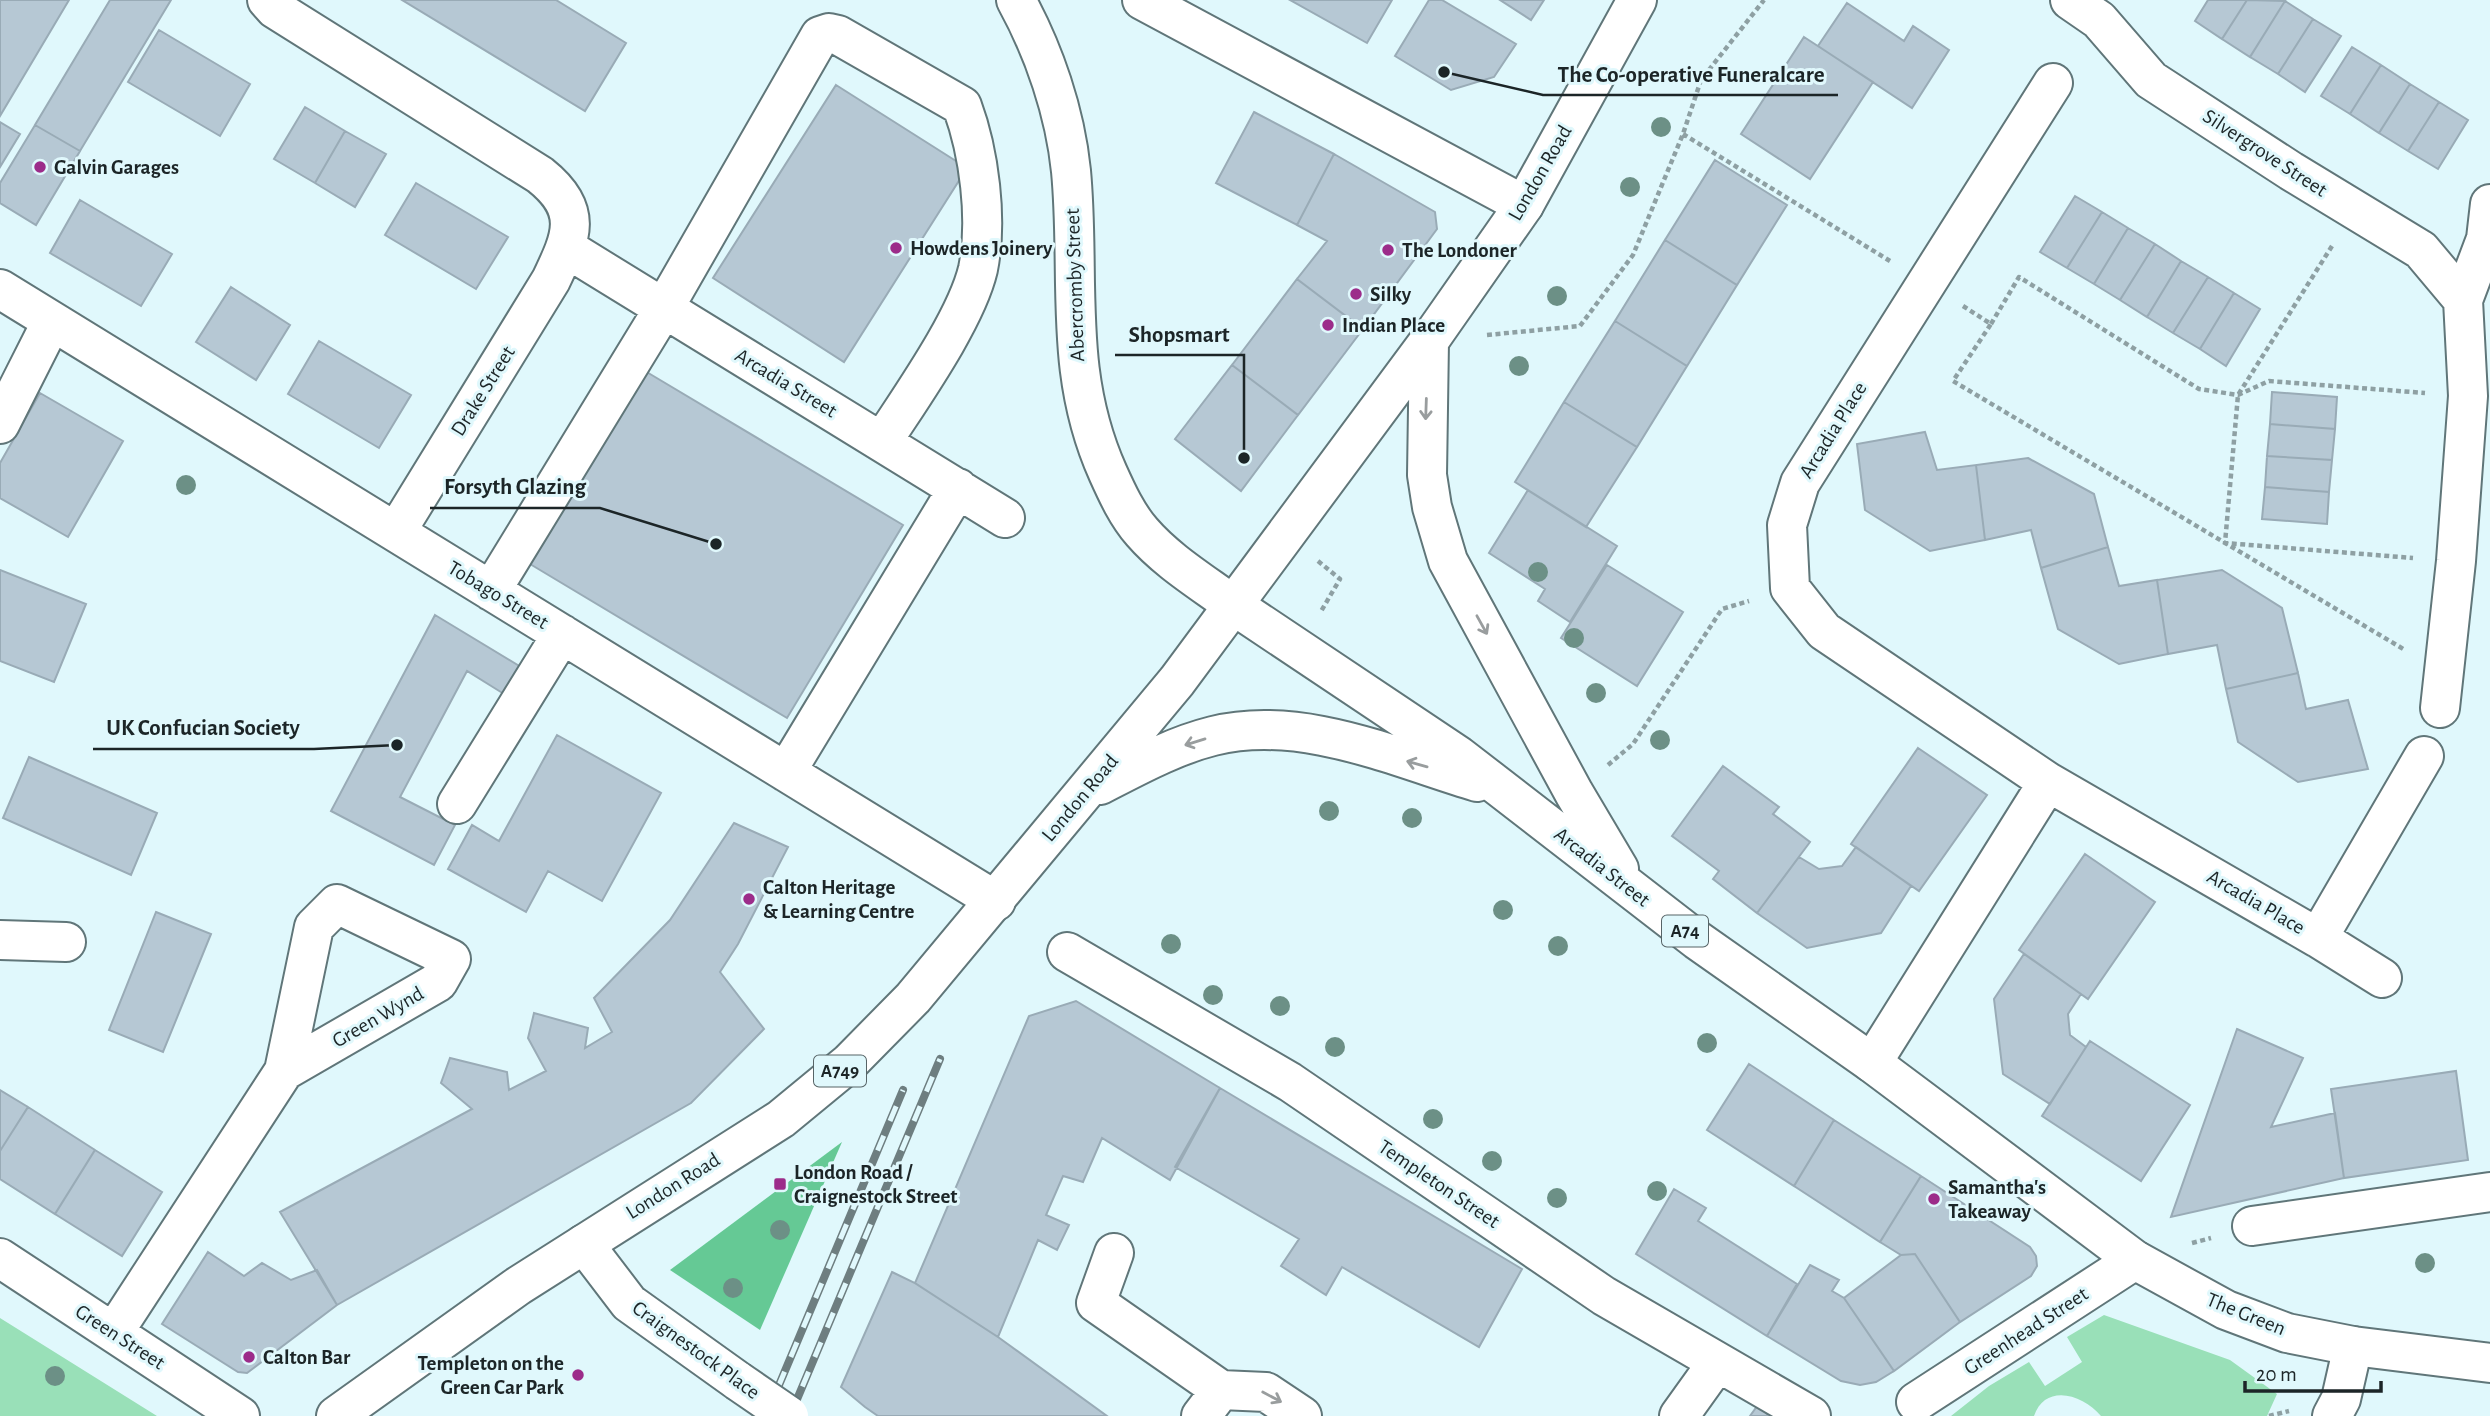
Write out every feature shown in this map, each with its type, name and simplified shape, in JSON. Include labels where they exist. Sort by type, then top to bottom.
[{"type":"street","points":[[267,0],[275,9],[540,175],[560,191],[569,210],[566,248]]},
{"type":"street","name":"Abercromby Street","points":[[1016,0],[1040,49],[1064,127],[1073,205],[1072,286],[1077,369],[1085,411],[1098,450],[1126,508],[1144,534],[1182,568],[1233,605]]},
{"type":"street","points":[[1142,0],[1524,205]]},
{"type":"street","name":"London Road","points":[[336,1416],[437,1342],[584,1244],[781,1119],[815,1093],[913,998],[1177,681],[1429,341],[1524,205],[1637,0]]},
{"type":"street","name":"Silvergrove Street","points":[[2094,7],[2151,80],[2421,250],[2463,300]]},
{"type":"street","points":[[491,591],[664,308],[820,36],[830,33],[838,35],[962,106],[975,141],[981,210],[978,269],[953,326],[882,442]]},
{"type":"street","name":"Arcadia Place","points":[[2053,83],[1800,483],[1787,525],[1790,588],[1824,631],[2048,782],[2318,938],[2424,756]]},
{"type":"street","points":[[2442,691],[2456,561],[2468,396],[2463,300],[2486,239],[2490,204]]},
{"type":"street","name":"Arcadia Street","points":[[566,248],[1005,518]]},
{"type":"street","name":"Drake Street","points":[[396,532],[551,280],[566,248]]},
{"type":"street","name":"Tobago Street","points":[[0,289],[996,901]]},
{"type":"street","points":[[0,424],[52,321]]},
{"type":"street","name":"A74","points":[[1429,341],[1425,444],[1432,507],[1440,537],[1457,579],[1574,793],[1632,891]]},
{"type":"street","points":[[786,772],[958,488]]},
{"type":"street","name":"Arcadia Street","points":[[1233,605],[1410,722],[1506,790],[1632,891],[1757,984],[1872,1063],[2135,1260]]},
{"type":"street","points":[[457,804],[562,635]]},
{"type":"street","name":"A74","points":[[1084,793],[1185,745],[1213,736],[1262,730],[1314,735],[1506,790]]},
{"type":"street","points":[[1872,1063],[2048,782]]},
{"type":"street","name":"Green Wynd","points":[[114,1332],[284,1071],[314,927],[337,904],[452,959],[438,982],[284,1071]]},
{"type":"street","points":[[2318,938],[2382,978]]},
{"type":"street","points":[[0,940],[66,942]]},
{"type":"street","name":"Templeton Street","points":[[1068,952],[1290,1083],[1604,1296],[1811,1416]]},
{"type":"street","points":[[2252,1226],[2490,1192]]},
{"type":"street","name":"Craignestock Place","points":[[584,1244],[629,1303],[789,1416]]},
{"type":"street","points":[[1114,1254],[1096,1304],[1211,1403],[1266,1392],[1302,1416]]},
{"type":"street","name":"Green Street","points":[[0,1258],[240,1416]]},
{"type":"street","name":"The Green","points":[[2135,1260],[2226,1310],[2287,1332],[2353,1346],[2490,1363]]},
{"type":"street","name":"Greenhead Street","points":[[1916,1402],[2135,1260]]},
{"type":"street","points":[[2332,1416],[2342,1399],[2353,1346]]},
{"type":"street","points":[[1679,1416],[1717,1363]]},
{"type":"path","points":[[1429,341],[1580,326],[1633,255],[1683,134],[1701,80],[1764,0]]},
{"type":"path","points":[[1683,134],[1991,324]]},
{"type":"path","points":[[2225,543],[2238,395],[2355,210]]},
{"type":"path","points":[[2442,691],[2225,543],[1953,381],[2019,277],[2199,389],[2238,395],[2269,381],[2468,396]]},
{"type":"path","points":[[2225,543],[2456,561]]},
{"type":"path","points":[[1574,793],[1633,744],[1722,609],[1790,588]]},
{"type":"green space","points":[[842,1142],[760,1330],[670,1270]]},
{"type":"green space","points":[[2104,1315],[2230,1360],[2277,1394],[2267,1416],[2101,1416],[2084,1402],[2065,1395],[2047,1399],[2039,1406],[2034,1416],[1951,1416],[1989,1386],[2029,1362],[2045,1386],[2082,1362],[2067,1337]]},
{"type":"green space","points":[[0,1318],[157,1416],[0,1416]]},
{"type":"building","points":[[0,0],[69,0],[0,116]]},
{"type":"building","points":[[110,0],[171,0],[80,151],[35,125]]},
{"type":"building","points":[[402,0],[556,0],[626,43],[585,111]]},
{"type":"building","points":[[1290,0],[1392,0],[1367,43]]},
{"type":"building","points":[[1429,0],[1442,0],[1516,44],[1494,77],[1451,90],[1395,56]]},
{"type":"building","points":[[1500,0],[1544,0],[1531,20]]},
{"type":"building","points":[[2208,0],[2247,0],[2222,39],[2195,21]]},
{"type":"building","points":[[2247,0],[2285,1],[2250,57],[2222,39]]},
{"type":"building","points":[[2285,1],[2313,19],[2278,74],[2250,57]]},
{"type":"building","points":[[1847,3],[1904,41],[1913,26],[1949,50],[1912,108],[1818,46]]},
{"type":"building","points":[[2313,19],[2341,36],[2305,92],[2278,74]]},
{"type":"building","points":[[159,30],[250,84],[220,136],[128,82]]},
{"type":"building","points":[[1804,37],[1873,82],[1810,179],[1741,134]]},
{"type":"building","points":[[2352,47],[2381,65],[2350,114],[2321,96]]},
{"type":"building","points":[[2381,65],[2410,84],[2379,133],[2350,114]]},
{"type":"building","points":[[2410,84],[2439,102],[2408,151],[2379,133]]},
{"type":"building","points":[[836,85],[967,168],[844,362],[713,278]]},
{"type":"building","points":[[2439,102],[2468,120],[2438,169],[2408,151]]},
{"type":"building","points":[[305,107],[345,131],[315,183],[274,159]]},
{"type":"building","points":[[1254,112],[1334,154],[1297,225],[1216,183]]},
{"type":"building","points":[[0,122],[20,134],[0,167]]},
{"type":"building","name":"Galvin Garages","points":[[35,125],[80,151],[36,225],[0,203],[0,183]]},
{"type":"building","points":[[345,131],[386,154],[355,207],[315,183]]},
{"type":"building","points":[[1334,154],[1435,212],[1437,229],[1363,329],[1297,279],[1327,241],[1297,225]]},
{"type":"building","points":[[1715,160],[1787,205],[1737,285],[1665,240]]},
{"type":"building","points":[[416,183],[508,237],[476,289],[385,235]]},
{"type":"building","points":[[2075,196],[2102,212],[2067,268],[2040,252]]},
{"type":"building","points":[[80,200],[172,254],[141,306],[50,253]]},
{"type":"building","points":[[2102,212],[2128,228],[2094,284],[2067,268]]},
{"type":"building","points":[[2128,228],[2155,244],[2120,300],[2094,284]]},
{"type":"building","points":[[1665,240],[1737,285],[1687,366],[1615,321]]},
{"type":"building","points":[[2155,244],[2181,261],[2147,317],[2120,300]]},
{"type":"building","points":[[2181,261],[2208,277],[2173,333],[2147,317]]},
{"type":"building","points":[[2208,277],[2234,293],[2200,349],[2173,333]]},
{"type":"building","points":[[1297,279],[1363,329],[1298,415],[1232,365]]},
{"type":"building","points":[[231,287],[290,325],[256,380],[196,342]]},
{"type":"building","points":[[2234,293],[2260,309],[2226,366],[2200,349]]},
{"type":"building","points":[[1615,321],[1687,366],[1637,447],[1564,402]]},
{"type":"building","points":[[319,341],[411,395],[379,448],[288,394]]},
{"type":"building","points":[[1232,365],[1298,415],[1241,491],[1175,439]]},
{"type":"building","points":[[645,371],[903,525],[787,718],[530,564]]},
{"type":"building","points":[[2272,392],[2337,397],[2335,429],[2270,424]]},
{"type":"building","points":[[40,393],[123,441],[68,537],[0,498],[0,463]]},
{"type":"building","points":[[1564,402],[1637,447],[1586,527],[1515,482]]},
{"type":"building","points":[[2270,424],[2335,429],[2332,460],[2267,456]]},
{"type":"building","points":[[1925,432],[1937,470],[1976,465],[1985,540],[1930,551],[1865,510],[1857,444]]},
{"type":"building","points":[[2267,456],[2332,460],[2329,492],[2265,487]]},
{"type":"building","points":[[2028,458],[2094,494],[2108,547],[2041,568],[2031,530],[1985,540],[1976,465]]},
{"type":"building","points":[[2265,487],[2329,492],[2327,524],[2262,519]]},
{"type":"building","points":[[1528,490],[1617,546],[1570,622],[1538,601],[1545,589],[1489,553]]},
{"type":"building","points":[[2108,547],[2119,586],[2157,580],[2168,654],[2119,664],[2058,629],[2041,568]]},
{"type":"building","points":[[1607,565],[1683,612],[1637,686],[1561,638]]},
{"type":"building","points":[[0,570],[86,604],[54,682],[0,661]]},
{"type":"building","points":[[2222,570],[2282,608],[2298,673],[2226,689],[2217,645],[2168,654],[2157,580]]},
{"type":"building","points":[[435,615],[521,667],[504,694],[467,671],[400,797],[455,825],[434,865],[331,811]]},
{"type":"building","points":[[2298,673],[2306,709],[2348,700],[2368,769],[2298,782],[2238,742],[2226,689]]},
{"type":"building","points":[[557,735],[661,793],[602,901],[548,871],[526,912],[448,869],[472,825],[499,841]]},
{"type":"building","points":[[1918,748],[1987,795],[1919,891],[1851,844]]},
{"type":"building","points":[[29,757],[157,813],[131,875],[3,818]]},
{"type":"building","points":[[1723,766],[1779,807],[1773,814],[1810,842],[1757,913],[1713,879],[1719,871],[1672,836]]},
{"type":"building","points":[[734,823],[788,847],[738,944],[720,972],[764,1029],[691,1103],[337,1305],[280,1212],[472,1109],[441,1083],[450,1058],[507,1072],[509,1090],[546,1071],[528,1038],[534,1013],[588,1028],[585,1048],[612,1032],[594,998],[670,920]]},
{"type":"building","points":[[1856,847],[1911,886],[1881,933],[1807,948],[1757,913],[1799,857],[1819,869],[1842,866]]},
{"type":"building","points":[[2085,854],[2155,902],[2088,999],[2019,950]]},
{"type":"building","points":[[156,912],[211,934],[163,1052],[109,1030]]},
{"type":"building","points":[[2024,954],[2081,994],[2068,1014],[2070,1035],[2086,1047],[2050,1104],[2003,1074],[1994,999]]},
{"type":"building","points":[[1076,1001],[1220,1088],[1170,1180],[1102,1138],[1083,1182],[1063,1176],[1046,1215],[1069,1225],[1057,1250],[1038,1240],[998,1337],[915,1283],[1029,1016]]},
{"type":"building","points":[[2237,1029],[2303,1058],[2271,1127],[2335,1113],[2344,1178],[2171,1217]]},
{"type":"building","points":[[2090,1041],[2190,1105],[2141,1181],[2042,1116]]},
{"type":"building","points":[[1749,1064],[1834,1120],[1794,1186],[1707,1130]]},
{"type":"building","points":[[2456,1071],[2468,1160],[2344,1178],[2331,1089]]},
{"type":"building","points":[[1220,1088],[1522,1269],[1479,1347],[1342,1267],[1326,1295],[1281,1266],[1299,1239],[1175,1167]]},
{"type":"building","points":[[0,1090],[28,1107],[0,1151]]},
{"type":"building","points":[[28,1107],[95,1150],[55,1214],[0,1179],[0,1151]]},
{"type":"building","points":[[1834,1120],[1921,1176],[1880,1242],[1794,1186]]},
{"type":"building","points":[[95,1150],[162,1192],[122,1256],[55,1214]]},
{"type":"building","points":[[1921,1176],[2030,1247],[2036,1256],[2037,1266],[2031,1276],[1960,1322],[1915,1254],[1901,1255],[1880,1242]]},
{"type":"building","points":[[1674,1189],[1706,1208],[1698,1221],[1797,1284],[1767,1336],[1636,1254]]},
{"type":"building","points":[[208,1252],[244,1276],[262,1263],[291,1280],[317,1270],[337,1305],[247,1373],[238,1372],[162,1324]]},
{"type":"building","points":[[1915,1254],[1960,1322],[1894,1371],[1844,1298],[1901,1255]]},
{"type":"building","points":[[1810,1265],[1839,1280],[1832,1291],[1844,1298],[1894,1371],[1876,1382],[1860,1385],[1841,1381],[1767,1336]]},
{"type":"building","points":[[892,1272],[915,1283],[998,1337],[1107,1416],[878,1416],[841,1387]]},
{"type":"building","points":[[1760,1402],[1768,1416],[1750,1416]]},
{"type":"railway","points":[[790,1416],[940,1059]]},
{"type":"railway","points":[[766,1416],[903,1090]]},
{"type":"place","name":"The Co-operative Funeralcare","points":[[1444,72]]},
{"type":"place","name":"Galvin Garages","points":[[40,167]]},
{"type":"place","name":"Howdens Joinery","points":[[896,248]]},
{"type":"place","name":"The Londoner","points":[[1388,250]]},
{"type":"place","name":"Silky","points":[[1356,294]]},
{"type":"place","name":"Indian Place","points":[[1328,325]]},
{"type":"place","name":"Shopsmart","points":[[1244,458]]},
{"type":"place","name":"Forsyth Glazing","points":[[716,544]]},
{"type":"place","name":"UK Confucian Society","points":[[397,745]]},
{"type":"place","name":"Calton Heritage & Learning Centre","points":[[749,899]]},
{"type":"place","name":"London Road / Craignestock Street","points":[[780,1184]]},
{"type":"place","name":"Samantha's Takeaway","points":[[1934,1199]]},
{"type":"place","name":"Calton Bar","points":[[249,1357]]},
{"type":"place","name":"Templeton on the Green Car Park","points":[[578,1375]]}]
